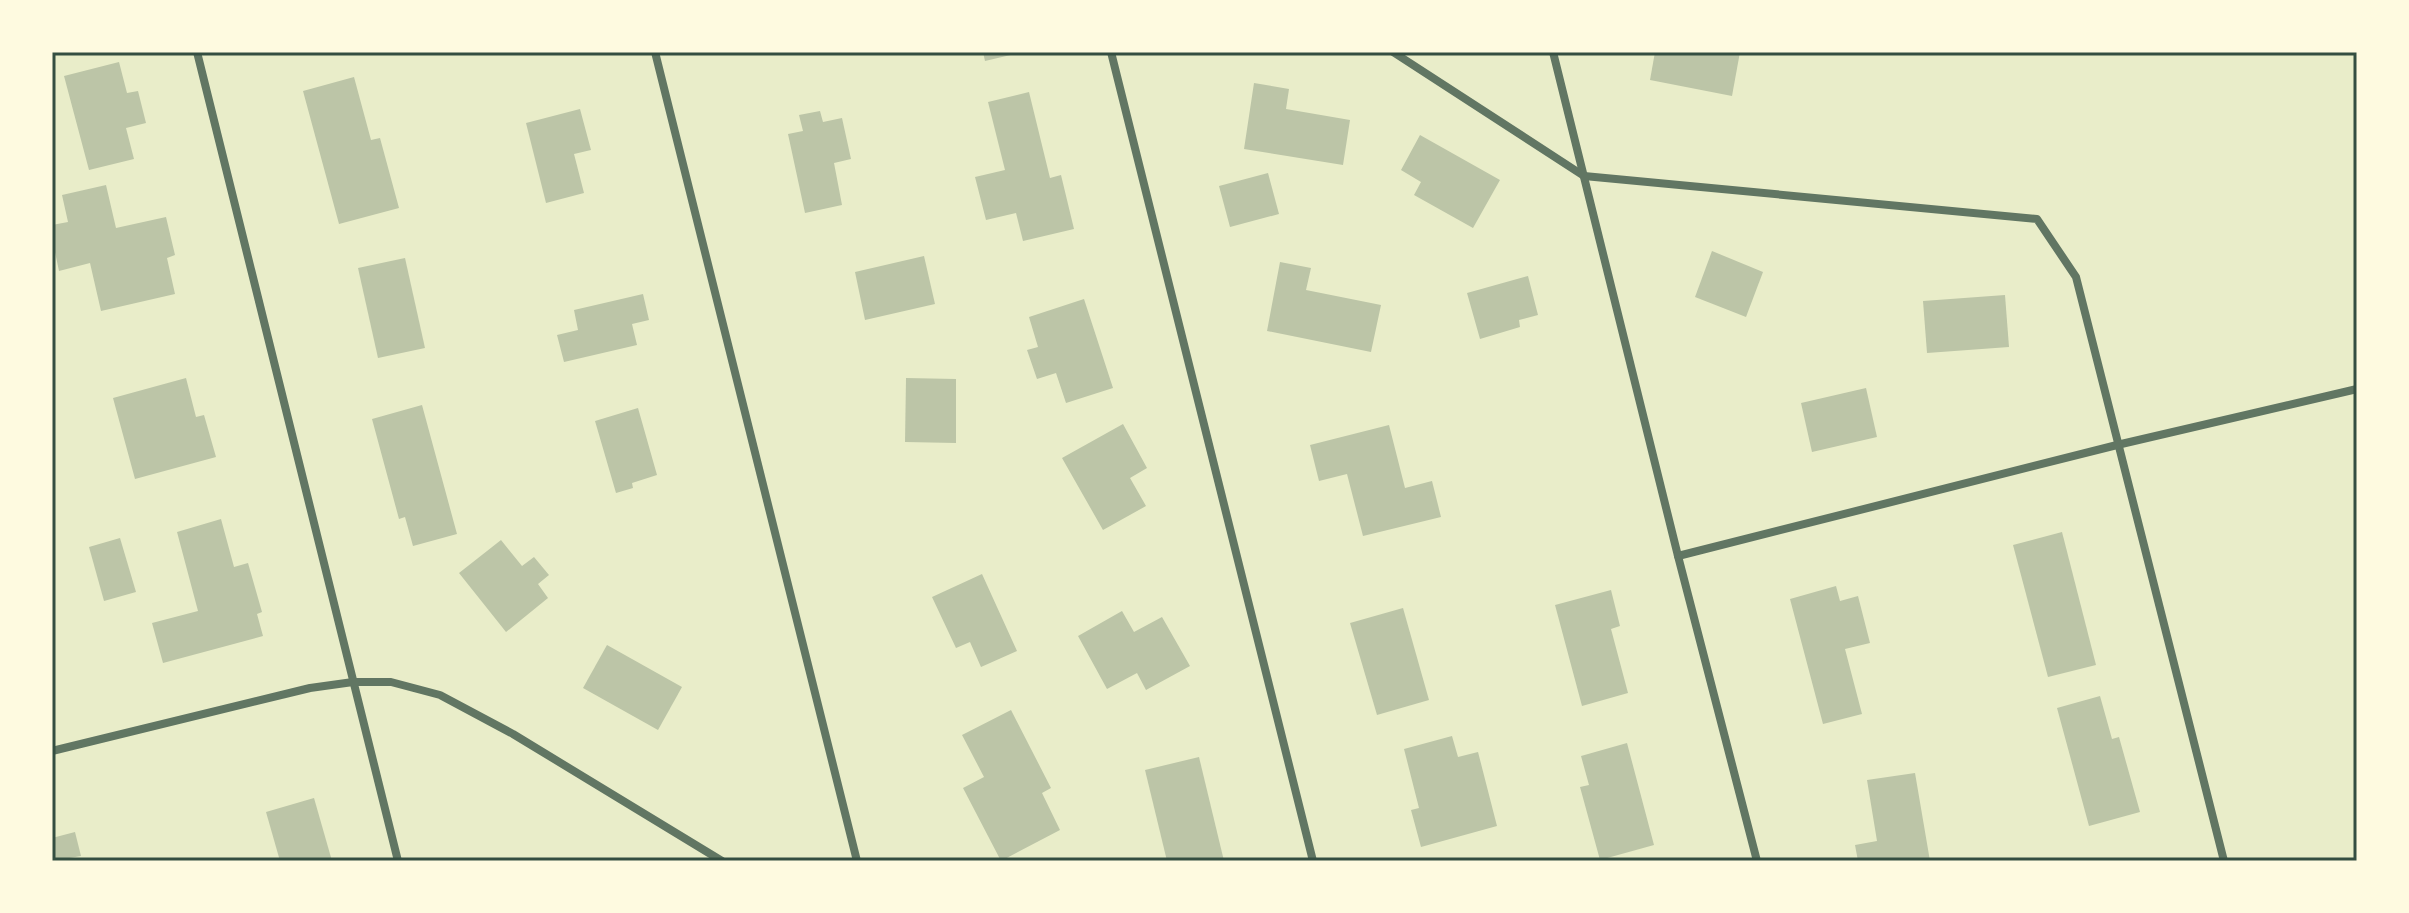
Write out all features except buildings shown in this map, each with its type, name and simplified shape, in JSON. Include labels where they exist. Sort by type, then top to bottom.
[{"type":"street","points":[[197,52],[398,861]]},
{"type":"street","points":[[655,52],[857,861]]},
{"type":"street","points":[[1111,52],[1313,861]]},
{"type":"street","points":[[1393,52],[1584,176],[2037,219],[2076,277],[2224,861]]},
{"type":"street","points":[[1553,52],[1757,861]]},
{"type":"street","points":[[1678,556],[2117,445],[2357,389]]},
{"type":"street","points":[[52,751],[310,688],[353,682],[391,682],[440,695],[513,734],[722,861]]}]
